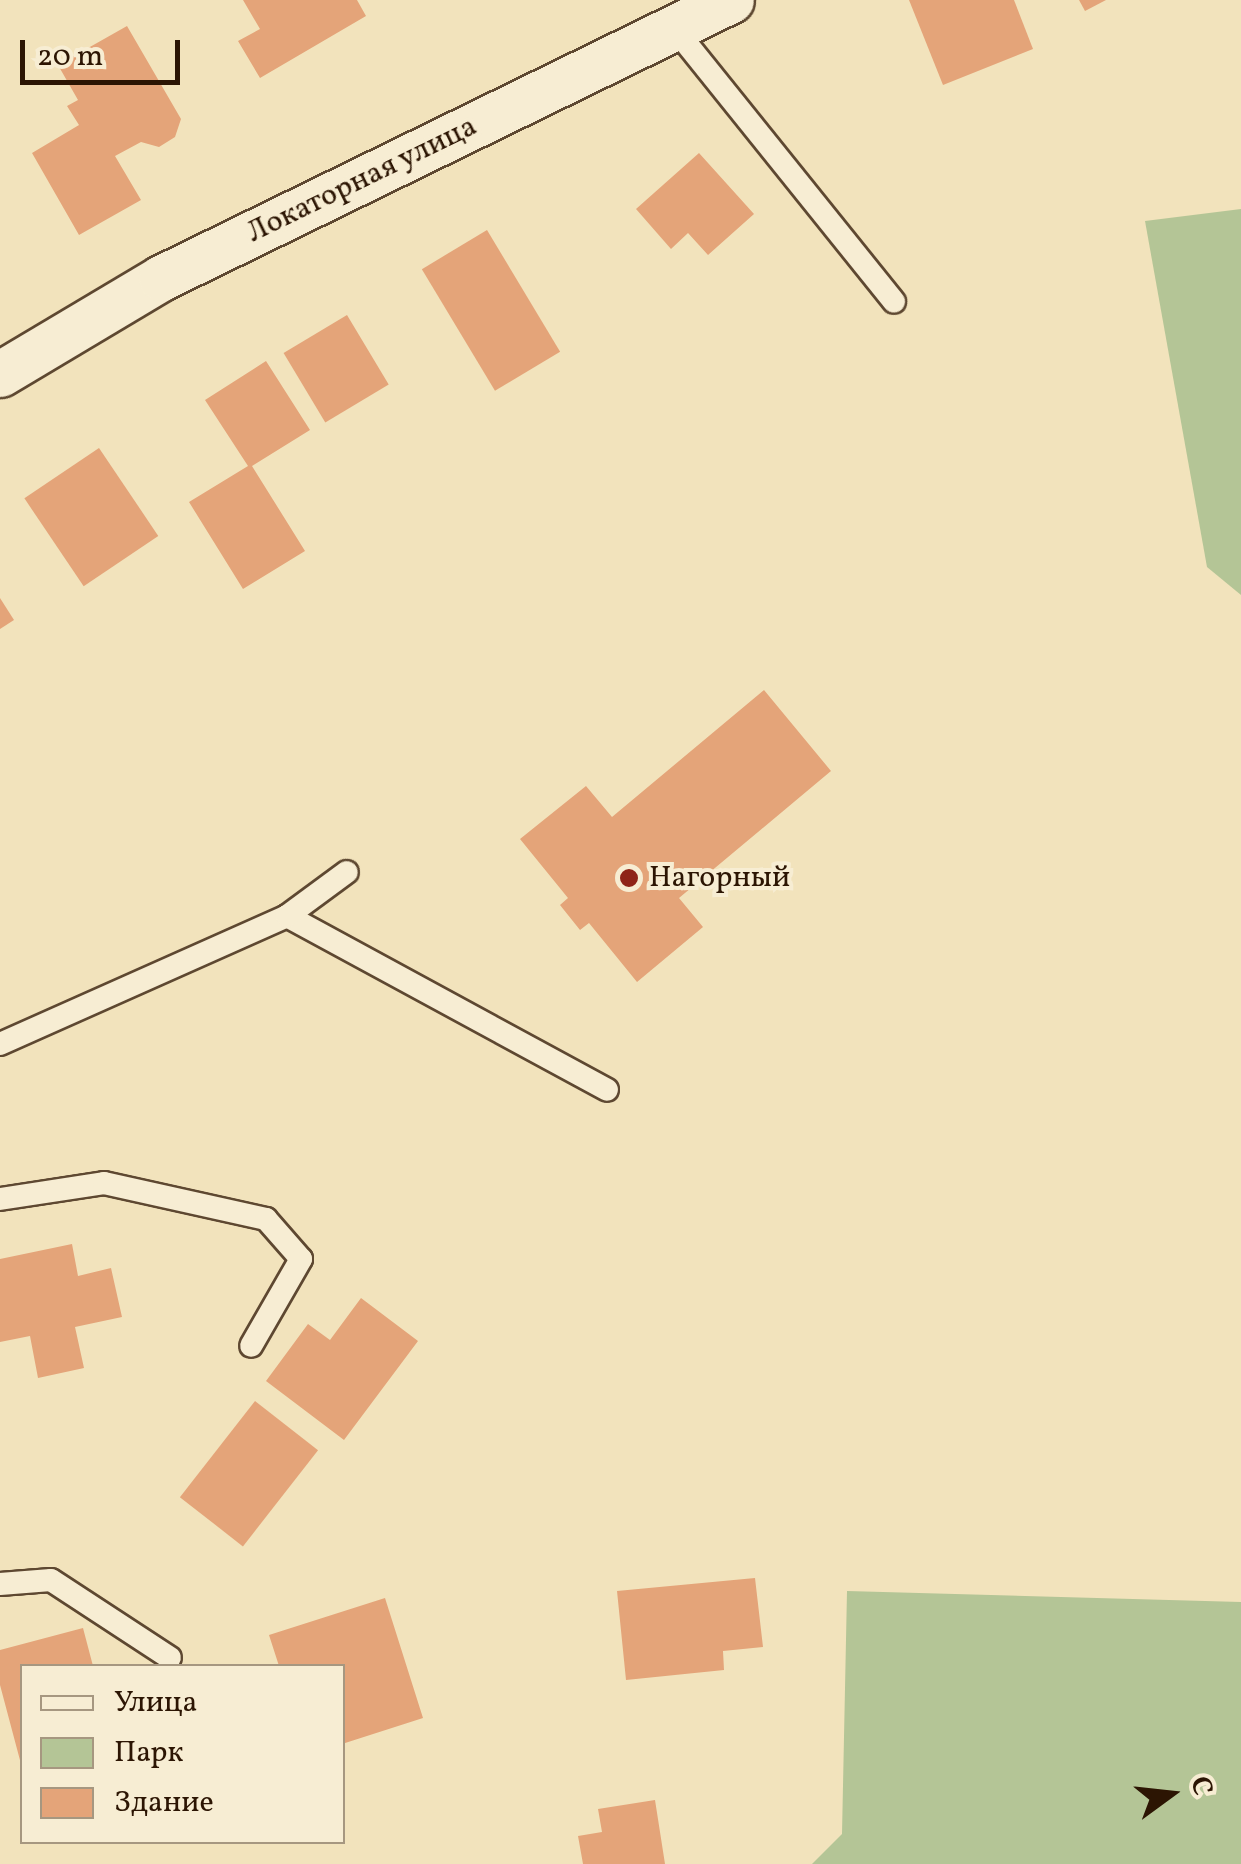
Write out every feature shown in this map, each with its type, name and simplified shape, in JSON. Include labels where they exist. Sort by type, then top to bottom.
[{"type":"street","name":"Локаторная улица","points":[[0,374],[161,278],[731,0]]},
{"type":"lane","points":[[674,28],[894,302]]},
{"type":"lane","points":[[0,1044],[287,916],[347,872]]},
{"type":"lane","points":[[287,916],[607,1090]]},
{"type":"lane","points":[[0,1198],[104,1183],[266,1219],[301,1258],[251,1346]]},
{"type":"lane","points":[[0,1584],[50,1580],[170,1658]]},
{"type":"green space","points":[[1241,209],[1241,595],[1207,567],[1145,221]]},
{"type":"green space","points":[[847,1591],[1241,1602],[1241,1864],[812,1864],[842,1834]]},
{"type":"building","points":[[243,0],[357,0],[366,16],[260,78],[238,41],[260,29]]},
{"type":"building","points":[[909,0],[1014,0],[1033,49],[943,85]]},
{"type":"building","points":[[1079,0],[1106,0],[1085,11]]},
{"type":"building","points":[[127,26],[181,119],[175,137],[159,147],[141,142],[115,156],[141,200],[79,235],[32,153],[79,125],[67,106],[78,100],[58,65]]},
{"type":"building","points":[[699,153],[754,214],[708,255],[688,233],[671,249],[636,209]]},
{"type":"building","points":[[487,230],[560,352],[495,391],[422,269]]},
{"type":"building","points":[[347,315],[389,384],[325,423],[284,353]]},
{"type":"building","points":[[266,361],[310,430],[252,466],[305,551],[243,589],[189,502],[248,466],[205,400]]},
{"type":"building","points":[[99,448],[158,536],[84,586],[24,498]]},
{"type":"building","points":[[0,598],[14,620],[0,629]]},
{"type":"building","points":[[764,690],[831,771],[679,898],[703,927],[637,982],[589,923],[580,930],[560,905],[568,898],[520,839],[586,786],[612,817]]},
{"type":"building","points":[[72,1244],[78,1276],[111,1268],[122,1317],[75,1327],[84,1368],[38,1378],[30,1336],[0,1342],[0,1259]]},
{"type":"building","points":[[361,1298],[418,1341],[344,1440],[266,1381],[308,1324],[330,1340]]},
{"type":"building","points":[[255,1401],[318,1450],[243,1546],[180,1497]]},
{"type":"building","points":[[755,1578],[763,1647],[723,1651],[724,1670],[626,1680],[617,1591]]},
{"type":"building","points":[[385,1598],[423,1718],[345,1743],[345,1664],[278,1664],[269,1635]]},
{"type":"building","points":[[83,1628],[92,1664],[20,1664],[20,1760],[0,1685],[0,1650]]},
{"type":"building","points":[[655,1800],[665,1864],[583,1864],[578,1836],[602,1832],[598,1809]]},
{"type":"place","name":"Нагорный","points":[[629,878]]}]
